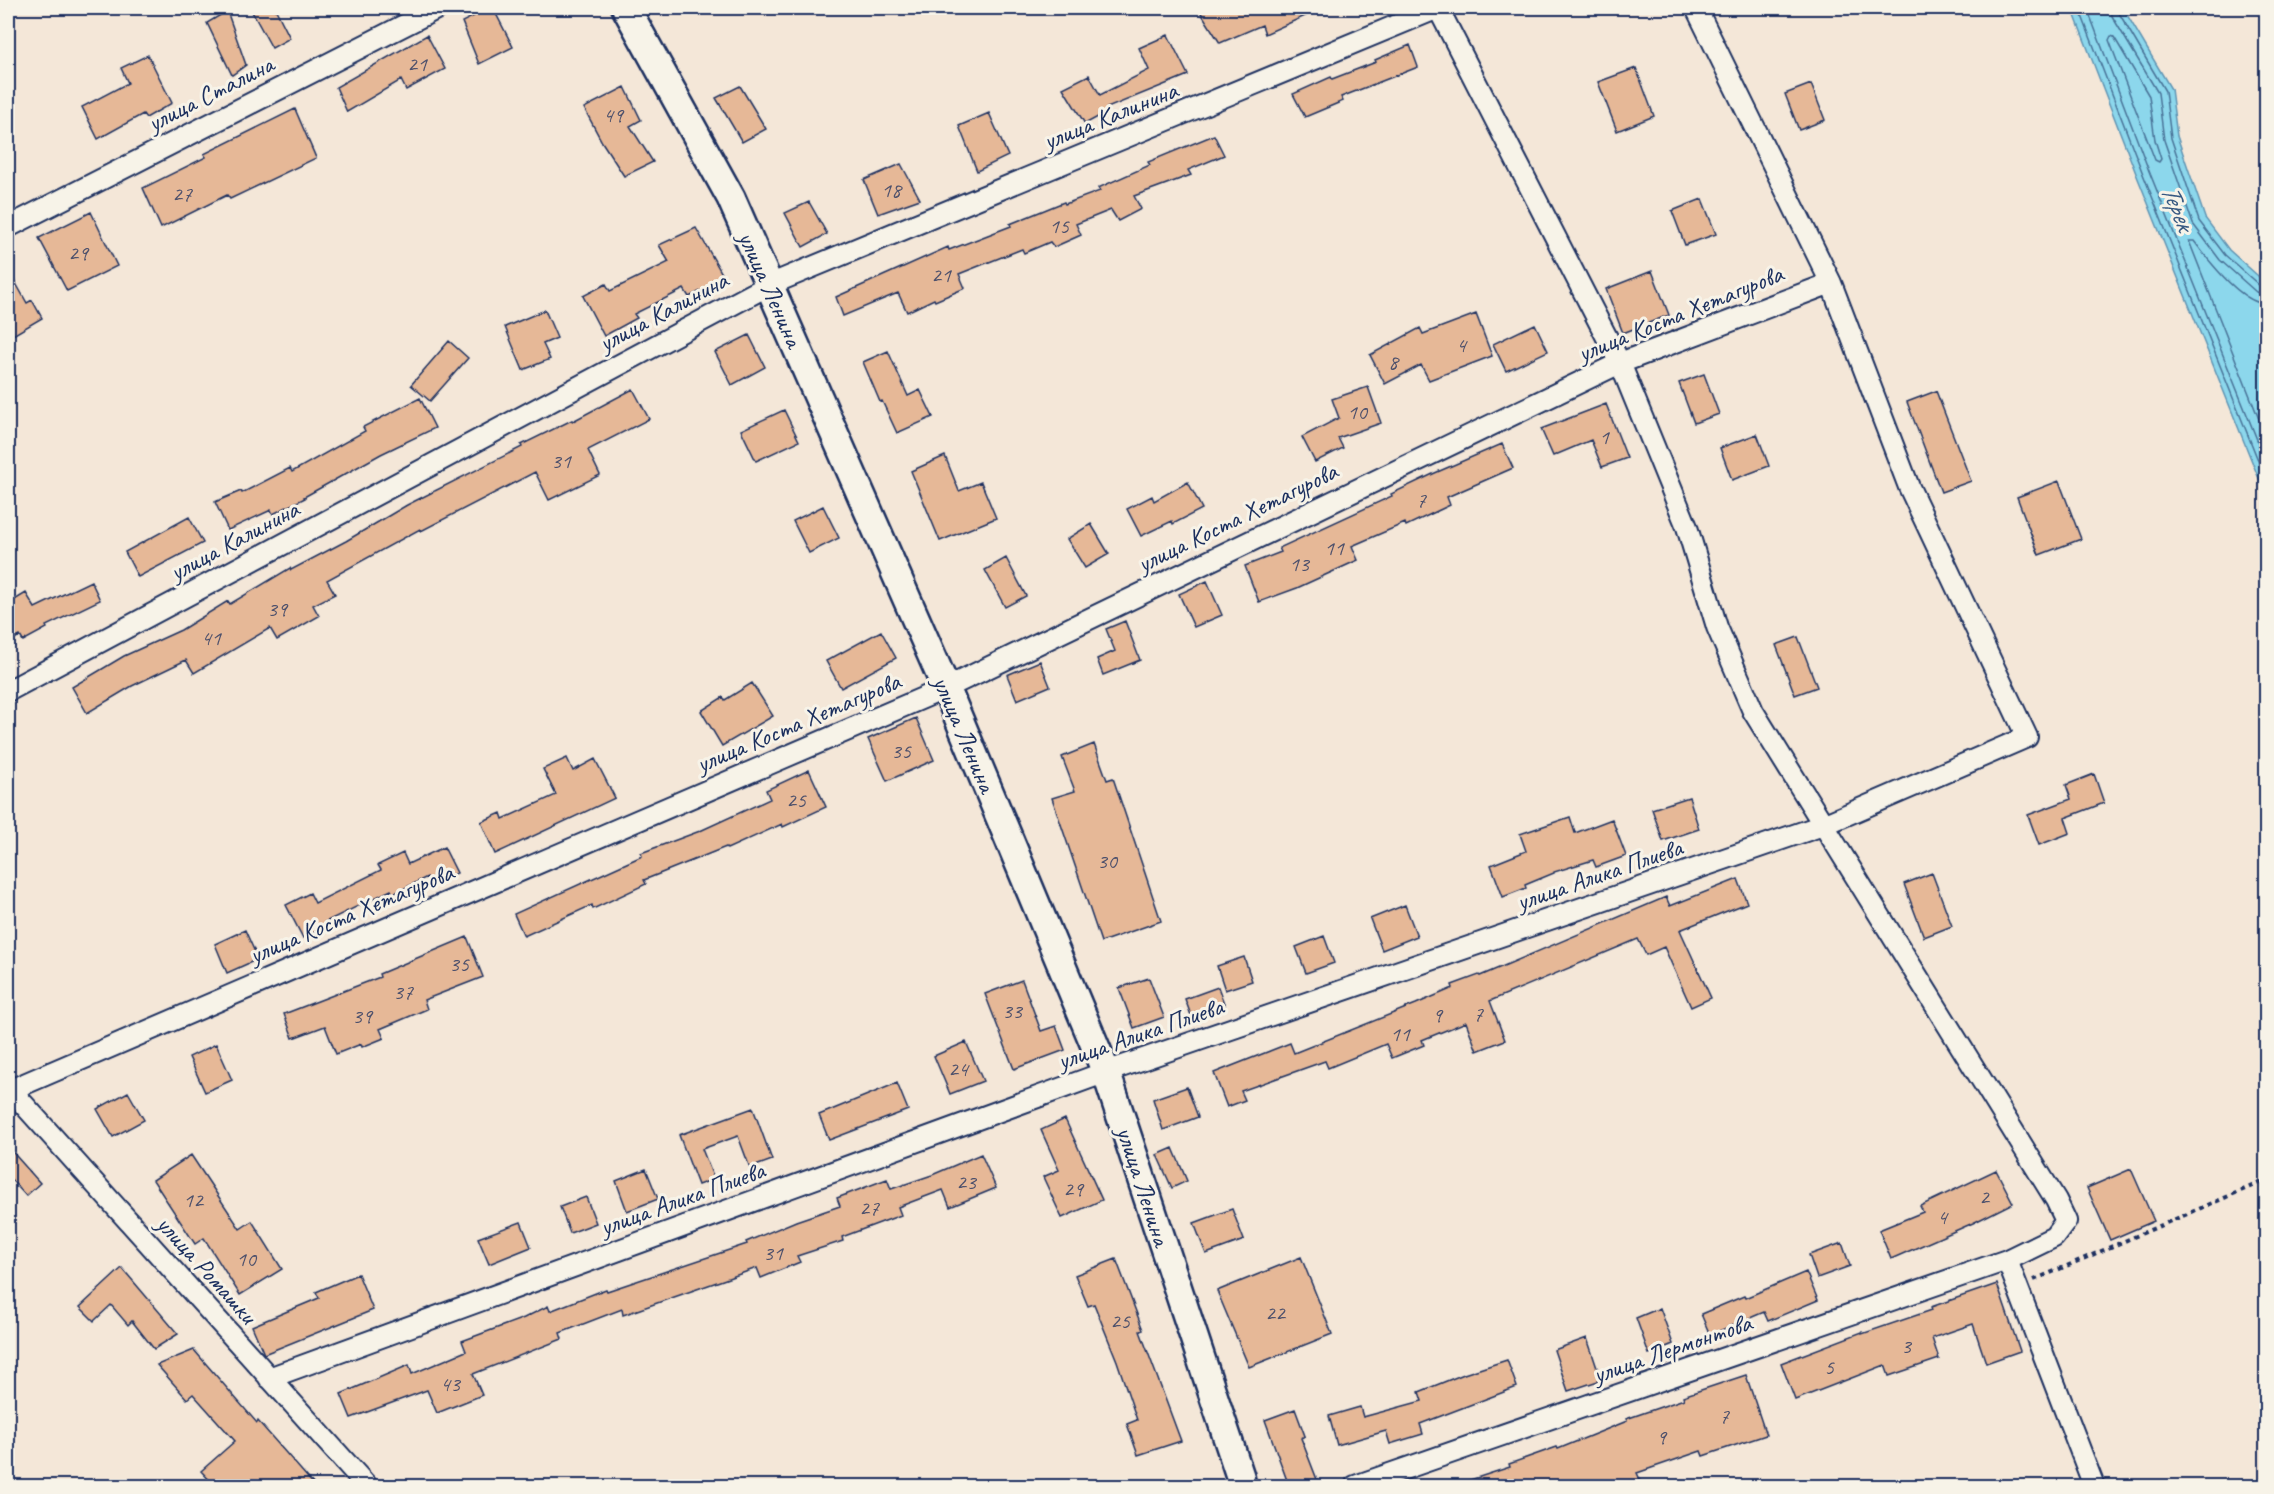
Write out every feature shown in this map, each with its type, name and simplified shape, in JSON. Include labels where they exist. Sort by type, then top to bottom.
[{"type":"street","name":"улица Сталина","points":[[8,227],[438,8]]},
{"type":"street","name":"улица Ленина","points":[[626,8],[731,198],[946,688],[1106,1072],[1242,1486]]},
{"type":"street","name":"улица Калинина","points":[[8,691],[770,285],[1438,8]]},
{"type":"street","points":[[1438,8],[1620,363],[1687,527],[1717,627],[1753,711],[1823,825]]},
{"type":"street","points":[[1696,8],[1831,283]]},
{"type":"street","name":"улица Коста Хетагурова","points":[[8,1089],[946,688],[1620,363],[1831,283]]},
{"type":"street","name":"улица Алика Плиева","points":[[269,1378],[1106,1072],[1823,825],[2027,736],[1909,487],[1831,283]]},
{"type":"street","name":"улица Лермонтова","points":[[1354,1486],[2007,1260],[2054,1237],[2066,1221],[2056,1200],[1823,825]]},
{"type":"street","name":"улица Ромашки","points":[[8,1089],[367,1486]]},
{"type":"street","points":[[2007,1260],[2094,1486]]},
{"type":"path","points":[[2049,1274],[2266,1180]]},
{"type":"water","name":"Терек","points":[[2072,8],[2123,8],[2171,89],[2177,136],[2205,218],[2229,250],[2266,283],[2266,493],[2137,176]]},
{"type":"building","points":[[250,8],[275,8],[290,38],[272,48]]},
{"type":"building","points":[[493,8],[513,47],[479,64],[462,22]]},
{"type":"building","points":[[1198,8],[1323,8],[1265,34],[1262,25],[1220,43]]},
{"type":"building","points":[[227,11],[246,65],[232,75],[207,23]]},
{"type":"building","points":[[427,35],[445,69],[406,90],[401,80],[347,112],[336,87]]},
{"type":"building","points":[[1168,35],[1188,75],[1107,108],[1109,111],[1085,124],[1063,88],[1089,75],[1100,95],[1149,70],[1139,48]]},
{"type":"building","points":[[1410,45],[1418,67],[1341,97],[1343,101],[1305,117],[1293,94],[1331,77],[1332,79],[1376,62],[1375,60]]},
{"type":"building","points":[[148,55],[172,103],[146,118],[143,114],[98,139],[82,107],[128,83],[121,68]]},
{"type":"building","points":[[1636,68],[1654,116],[1617,131],[1598,82]]},
{"type":"building","points":[[1811,84],[1825,120],[1799,130],[1785,94]]},
{"type":"building","points":[[740,86],[766,129],[742,142],[716,98]]},
{"type":"building","points":[[625,87],[641,120],[630,126],[653,162],[624,176],[584,108]]},
{"type":"building","points":[[295,109],[316,158],[230,199],[227,195],[161,228],[143,188],[206,157],[204,154]]},
{"type":"building","points":[[989,113],[1008,156],[977,171],[959,126]]},
{"type":"building","points":[[1214,135],[1224,155],[1188,170],[1191,175],[1134,196],[1141,209],[1118,221],[1111,210],[1076,224],[1081,235],[1054,247],[1050,242],[1024,253],[1022,249],[959,274],[965,288],[907,312],[898,293],[843,316],[836,297],[948,247],[949,250],[1064,202],[1065,204],[1100,191],[1098,188],[1150,165],[1148,162]]},
{"type":"building","points":[[901,164],[920,199],[878,214],[864,180]]},
{"type":"building","points":[[1702,199],[1716,234],[1685,245],[1672,211]]},
{"type":"building","points":[[809,202],[827,234],[803,247],[785,213]]},
{"type":"building","points":[[91,212],[117,266],[67,291],[39,238]]},
{"type":"building","points":[[696,228],[725,279],[689,297],[684,289],[634,314],[637,318],[604,336],[583,296],[606,284],[610,291],[669,262],[659,245]]},
{"type":"building","points":[[8,269],[27,303],[32,300],[42,318],[8,338]]},
{"type":"building","points":[[1652,271],[1669,315],[1623,333],[1606,289]]},
{"type":"building","points":[[545,310],[557,338],[543,344],[550,359],[523,370],[505,327]]},
{"type":"building","points":[[1476,314],[1492,356],[1429,380],[1421,365],[1385,384],[1370,355],[1420,328],[1423,334]]},
{"type":"building","points":[[1535,324],[1548,351],[1506,371],[1493,344]]},
{"type":"building","points":[[749,335],[765,367],[732,385],[715,352]]},
{"type":"building","points":[[449,341],[468,358],[430,401],[411,385]]},
{"type":"building","points":[[888,351],[908,396],[920,390],[933,417],[897,433],[882,401],[880,402],[863,362]]},
{"type":"building","points":[[1704,374],[1719,414],[1694,423],[1679,383]]},
{"type":"building","points":[[1368,387],[1381,423],[1338,438],[1343,448],[1315,462],[1302,437],[1339,418],[1332,399]]},
{"type":"building","points":[[633,389],[649,419],[588,450],[600,475],[549,500],[535,472],[421,531],[420,529],[327,580],[335,594],[313,605],[319,616],[277,640],[270,628],[194,673],[186,660],[132,686],[87,713],[72,687],[124,656],[181,630],[228,601],[230,604],[290,568],[291,570],[346,541],[407,505]]},
{"type":"building","points":[[1936,391],[1971,481],[1941,492],[1907,402]]},
{"type":"building","points":[[420,398],[435,428],[381,454],[273,514],[271,510],[228,530],[215,502],[241,491],[242,493],[290,468],[292,472],[365,431],[363,427]]},
{"type":"building","points":[[1606,404],[1627,458],[1602,467],[1591,440],[1553,456],[1541,429]]},
{"type":"building","points":[[784,410],[799,441],[756,461],[741,430]]},
{"type":"building","points":[[1757,434],[1769,466],[1732,480],[1720,448]]},
{"type":"building","points":[[1502,444],[1513,468],[1447,497],[1450,505],[1406,526],[1405,523],[1352,546],[1358,560],[1297,588],[1259,602],[1245,566],[1281,552],[1279,548],[1392,496],[1391,494],[1435,473]]},
{"type":"building","points":[[945,456],[959,491],[981,482],[996,518],[940,541],[911,471]]},
{"type":"building","points":[[2059,481],[2081,539],[2039,555],[2017,497]]},
{"type":"building","points":[[1188,482],[1202,509],[1173,524],[1172,521],[1141,536],[1127,509],[1152,496],[1154,501]]},
{"type":"building","points":[[823,506],[839,538],[809,553],[793,521]]},
{"type":"building","points":[[189,517],[203,543],[138,577],[125,552]]},
{"type":"building","points":[[1091,524],[1109,554],[1085,568],[1067,539]]},
{"type":"building","points":[[1006,558],[1026,596],[1005,607],[985,570]]},
{"type":"building","points":[[91,581],[100,600],[46,626],[47,628],[23,641],[20,636],[8,642],[8,604],[26,593],[35,608]]},
{"type":"building","points":[[1207,581],[1222,615],[1194,627],[1179,594]]},
{"type":"building","points":[[1125,621],[1140,660],[1103,675],[1097,659],[1115,651],[1106,629]]},
{"type":"building","points":[[881,631],[896,658],[841,688],[826,661]]},
{"type":"building","points":[[1798,637],[1817,687],[1795,695],[1776,645]]},
{"type":"building","points":[[1040,661],[1050,686],[1017,700],[1007,675]]},
{"type":"building","points":[[752,683],[773,716],[722,746],[701,711],[723,697],[725,700]]},
{"type":"building","points":[[916,718],[934,760],[887,781],[868,739]]},
{"type":"building","points":[[1094,744],[1107,780],[1113,778],[1161,921],[1101,942],[1052,798],[1075,791],[1062,757]]},
{"type":"building","points":[[567,758],[573,771],[595,759],[615,798],[495,854],[481,822],[501,813],[503,819],[556,795],[543,769]]},
{"type":"building","points":[[809,770],[826,807],[783,827],[782,824],[727,849],[726,847],[644,880],[646,884],[593,909],[592,905],[524,936],[514,914],[642,856],[641,853],[700,831],[770,799],[766,790]]},
{"type":"building","points":[[2094,774],[2104,803],[2065,818],[2070,833],[2039,845],[2028,815],[2071,799],[2066,785]]},
{"type":"building","points":[[1689,797],[1699,829],[1663,841],[1652,809]]},
{"type":"building","points":[[1570,817],[1575,833],[1612,819],[1626,856],[1596,867],[1593,860],[1554,872],[1525,885],[1526,888],[1503,897],[1491,865],[1526,851],[1520,834]]},
{"type":"building","points":[[444,847],[457,873],[430,885],[427,877],[393,894],[391,890],[325,922],[327,926],[303,938],[286,905],[310,893],[315,903],[381,870],[378,865],[403,853],[408,864]]},
{"type":"building","points":[[1932,873],[1952,926],[1924,937],[1904,884]]},
{"type":"building","points":[[1738,879],[1747,903],[1680,930],[1711,998],[1691,1007],[1664,947],[1646,955],[1638,939],[1490,1001],[1505,1040],[1477,1051],[1466,1022],[1422,1040],[1424,1045],[1392,1058],[1386,1044],[1328,1068],[1325,1061],[1241,1091],[1245,1100],[1227,1107],[1214,1073],[1290,1043],[1294,1053],[1416,1004],[1453,988],[1452,985],[1480,976],[1666,897],[1670,906]]},
{"type":"building","points":[[1405,905],[1417,936],[1382,950],[1370,919]]},
{"type":"building","points":[[245,930],[258,959],[227,973],[215,944]]},
{"type":"building","points":[[1324,936],[1334,963],[1306,973],[1296,947]]},
{"type":"building","points":[[467,937],[483,977],[424,1000],[427,1009],[380,1029],[384,1038],[336,1054],[325,1026],[293,1038],[284,1014],[380,977],[379,974]]},
{"type":"building","points":[[1244,957],[1252,981],[1225,990],[1217,966]]},
{"type":"building","points":[[1149,978],[1164,1017],[1134,1028],[1119,988]]},
{"type":"building","points":[[1022,980],[1041,1031],[1056,1026],[1065,1050],[1014,1069],[985,994]]},
{"type":"building","points":[[1218,987],[1225,1006],[1192,1018],[1185,999]]},
{"type":"building","points":[[966,1042],[983,1081],[950,1094],[934,1056]]},
{"type":"building","points":[[216,1044],[232,1080],[205,1092],[189,1057]]},
{"type":"building","points":[[897,1083],[908,1110],[829,1140],[819,1115]]},
{"type":"building","points":[[1187,1087],[1198,1117],[1163,1130],[1153,1099]]},
{"type":"building","points":[[128,1092],[144,1120],[113,1137],[97,1109]]},
{"type":"building","points":[[753,1108],[772,1160],[750,1168],[738,1136],[702,1149],[714,1179],[698,1185],[679,1135]]},
{"type":"building","points":[[1065,1119],[1102,1200],[1062,1218],[1043,1177],[1059,1170],[1041,1130]]},
{"type":"building","points":[[8,1147],[40,1183],[26,1196],[8,1176]]},
{"type":"building","points":[[1173,1148],[1187,1181],[1172,1188],[1157,1155]]},
{"type":"building","points":[[981,1154],[996,1188],[950,1207],[943,1190],[898,1207],[901,1215],[842,1237],[843,1241],[797,1256],[800,1262],[761,1278],[757,1268],[623,1315],[622,1309],[560,1333],[562,1339],[473,1374],[482,1395],[437,1413],[427,1390],[351,1418],[341,1394],[409,1365],[412,1374],[466,1351],[462,1341],[524,1318],[548,1306],[550,1311],[606,1289],[607,1291],[747,1244],[746,1242],[796,1221],[840,1206],[837,1198],[887,1179],[891,1189],[932,1175]]},
{"type":"building","points":[[191,1155],[240,1229],[252,1221],[282,1269],[240,1295],[204,1238],[195,1244],[153,1180]]},
{"type":"building","points":[[646,1169],[658,1199],[627,1211],[616,1181]]},
{"type":"building","points":[[2131,1169],[2154,1221],[2110,1240],[2087,1188]]},
{"type":"building","points":[[1996,1170],[2013,1203],[1891,1259],[1879,1230],[1923,1212],[1920,1206]]},
{"type":"building","points":[[586,1197],[596,1223],[570,1233],[560,1207]]},
{"type":"building","points":[[1232,1209],[1244,1240],[1206,1254],[1194,1223]]},
{"type":"building","points":[[521,1222],[531,1247],[489,1264],[478,1238]]},
{"type":"building","points":[[1842,1243],[1850,1266],[1817,1278],[1809,1255]]},
{"type":"building","points":[[1301,1257],[1332,1334],[1249,1367],[1217,1291]]},
{"type":"building","points":[[1116,1259],[1181,1441],[1138,1455],[1127,1424],[1137,1420],[1117,1361],[1094,1304],[1088,1306],[1075,1275]]},
{"type":"building","points":[[122,1268],[178,1334],[154,1349],[132,1321],[128,1325],[111,1305],[94,1321],[80,1307]]},
{"type":"building","points":[[1806,1272],[1818,1300],[1768,1321],[1764,1312],[1710,1335],[1701,1314]]},
{"type":"building","points":[[358,1274],[373,1310],[264,1354],[252,1326],[319,1298],[316,1292]]},
{"type":"building","points":[[1997,1284],[2020,1351],[1986,1363],[1973,1324],[1932,1338],[1939,1359],[1889,1376],[1885,1365],[1795,1400],[1781,1363],[1862,1332],[1862,1334],[1932,1310],[1931,1307]]},
{"type":"building","points":[[1660,1308],[1673,1344],[1649,1354],[1636,1318]]},
{"type":"building","points":[[1587,1338],[1601,1380],[1568,1391],[1554,1350]]},
{"type":"building","points":[[194,1350],[315,1486],[215,1486],[201,1471],[235,1441],[193,1394],[187,1399],[157,1365]]},
{"type":"building","points":[[1507,1360],[1517,1387],[1420,1424],[1423,1434],[1390,1444],[1386,1431],[1337,1445],[1329,1416],[1360,1407],[1363,1417],[1422,1401],[1419,1392]]},
{"type":"building","points":[[1746,1375],[1766,1435],[1703,1456],[1701,1451],[1637,1473],[1643,1486],[1584,1486],[1582,1482],[1569,1486],[1462,1486],[1461,1483],[1510,1467],[1509,1464],[1557,1447],[1558,1449],[1627,1421],[1626,1419],[1684,1399],[1683,1396]]},
{"type":"building","points":[[1295,1409],[1305,1436],[1301,1438],[1318,1482],[1306,1486],[1289,1486],[1265,1420]]}]
